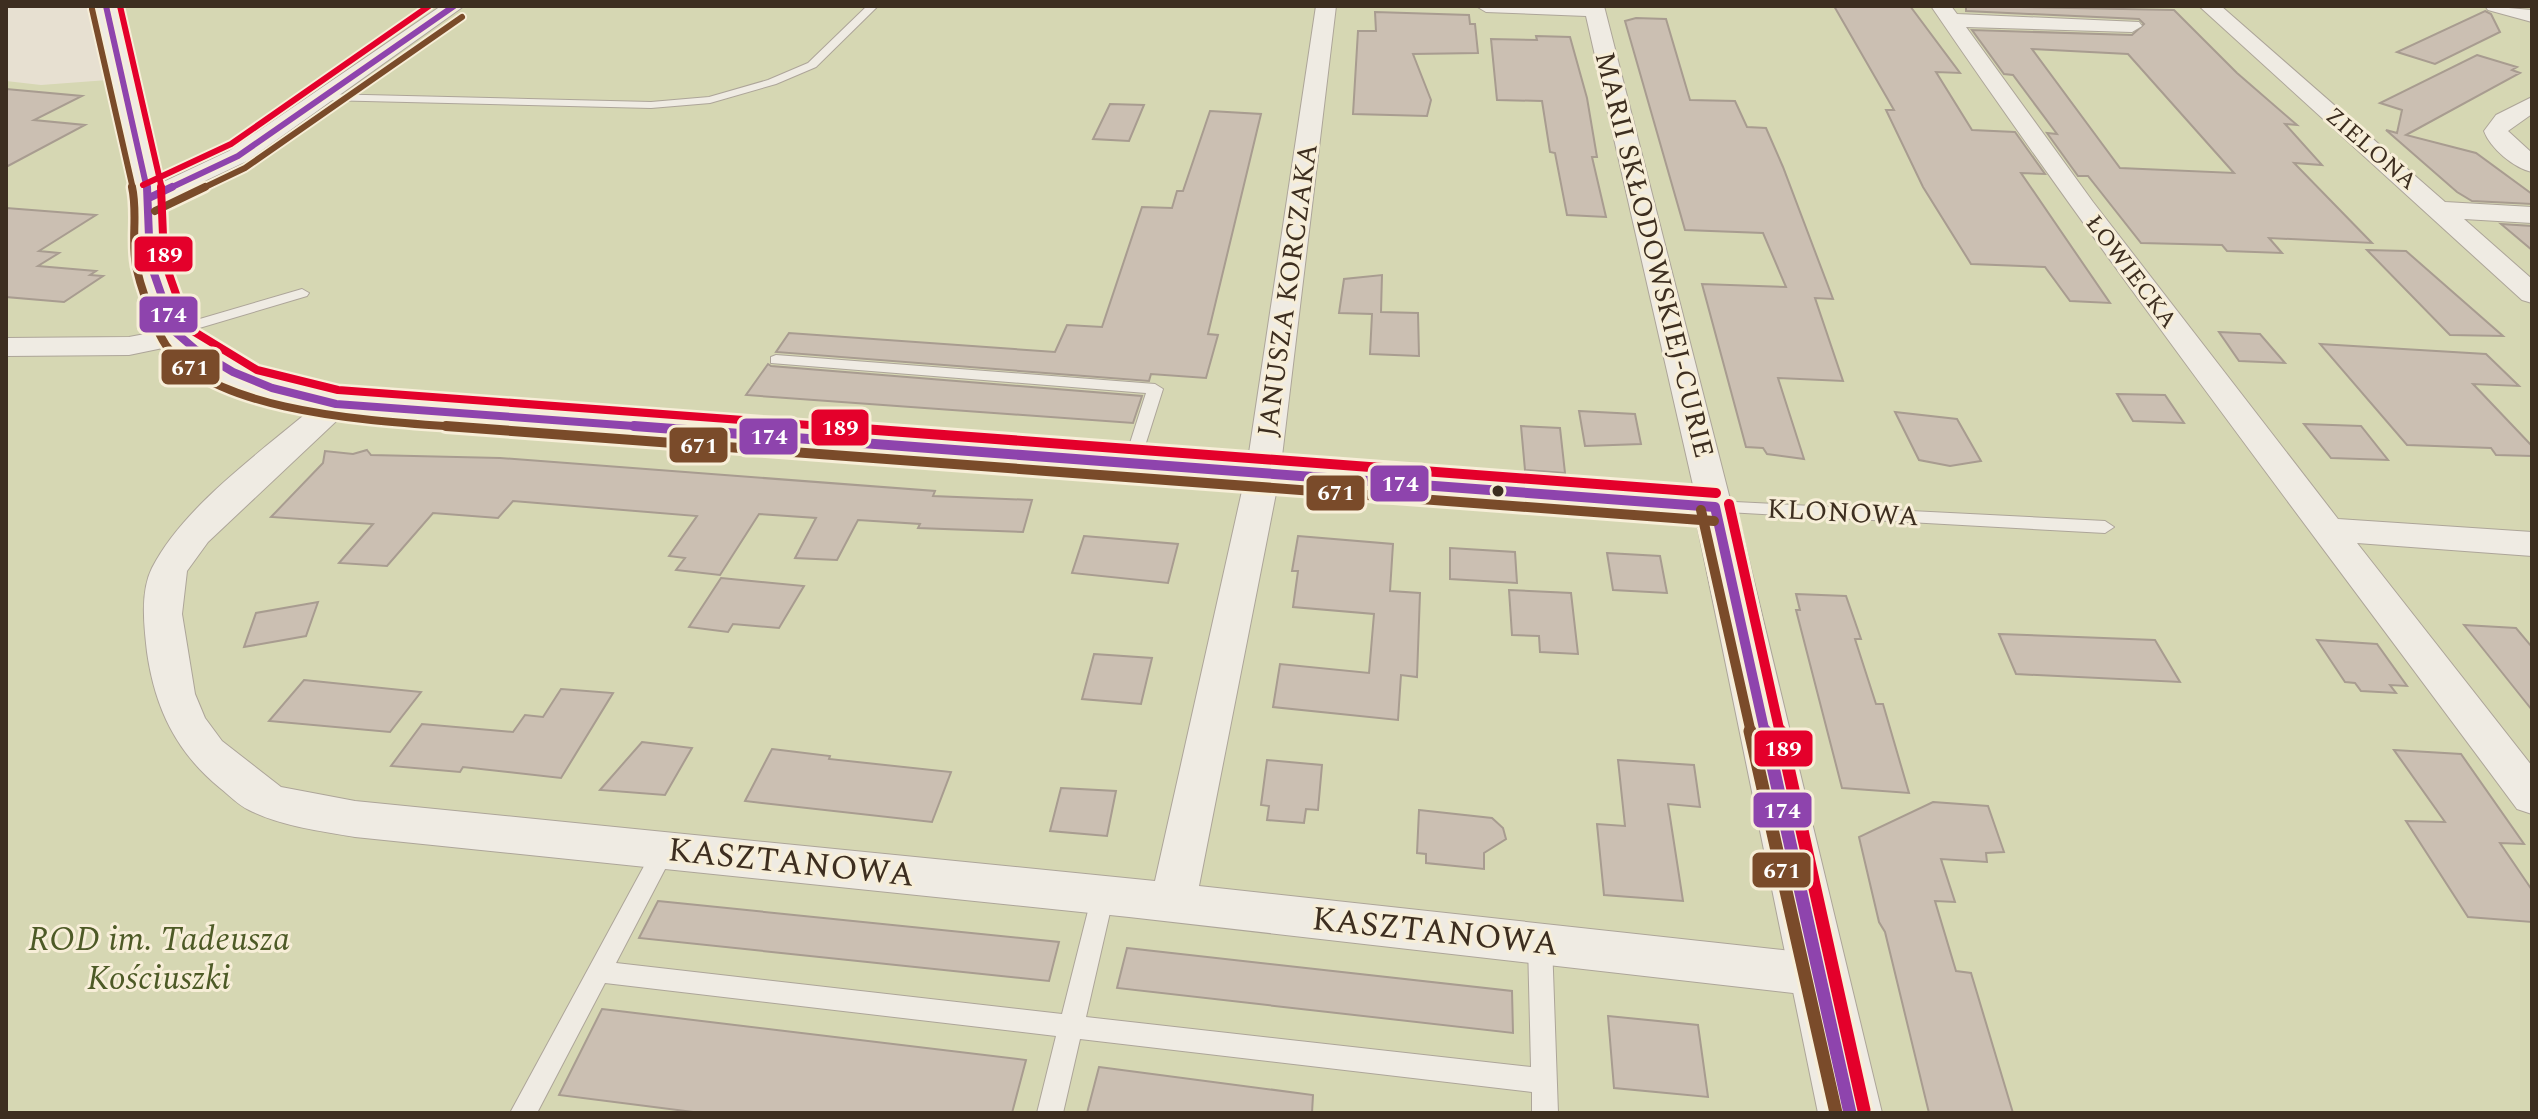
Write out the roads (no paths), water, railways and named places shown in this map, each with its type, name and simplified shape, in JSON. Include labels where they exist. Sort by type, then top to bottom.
[{"type":"street","points":[[6,347],[129,346],[175,334],[150,262],[149,198],[106,6]]},
{"type":"street","points":[[149,198],[238,156],[454,6]]},
{"type":"street","name":"JANUSZA KORCZAKA","points":[[1173,902],[1263,473],[1326,6]]},
{"type":"street","points":[[1486,6],[1594,8]]},
{"type":"street","points":[[2036,6],[2050,23]]},
{"type":"street","name":"ZIELONA","points":[[2209,6],[2532,294]]},
{"type":"street","points":[[2495,6],[2532,16]]},
{"type":"street","name":"MARII SKŁODOWSKIEJ-CURIE","points":[[1594,8],[1715,507],[1850,1113]]},
{"type":"street","points":[[1946,13],[2050,23],[2132,26]]},
{"type":"street","name":"ŁOWIECKA","points":[[1946,13],[2076,198],[2221,392],[2330,530],[2532,797]]},
{"type":"street","points":[[2532,104],[2504,120],[2496,131],[2499,139],[2532,165]]},
{"type":"street","points":[[2440,210],[2532,215]]},
{"type":"street","name":"KLONOWA","points":[[175,334],[211,363],[251,385],[336,404],[1715,507]]},
{"type":"street","name":"KASZTANOWA","points":[[336,404],[207,524],[169,572],[164,615],[173,693],[194,736],[209,757],[263,798],[299,809],[355,819],[1173,902],[1819,975]]},
{"type":"street","points":[[2330,530],[2532,544]]},
{"type":"lane","points":[[324,97],[651,105],[710,100],[772,82],[812,65],[873,6]]},
{"type":"lane","points":[[175,334],[302,293]]},
{"type":"lane","points":[[776,360],[1155,389],[1131,465]]},
{"type":"lane","name":"KLONOWA","points":[[1715,507],[2105,527]]},
{"type":"lane","points":[[523,1113],[664,850]]},
{"type":"lane","points":[[1050,1113],[1103,895]]},
{"type":"lane","points":[[1540,943],[1545,1113]]},
{"type":"lane","points":[[599,972],[1544,1081]]},
{"type":"park label","name":"ROD im. Tadeusza Kościuszki","points":[[159,960]]}]
